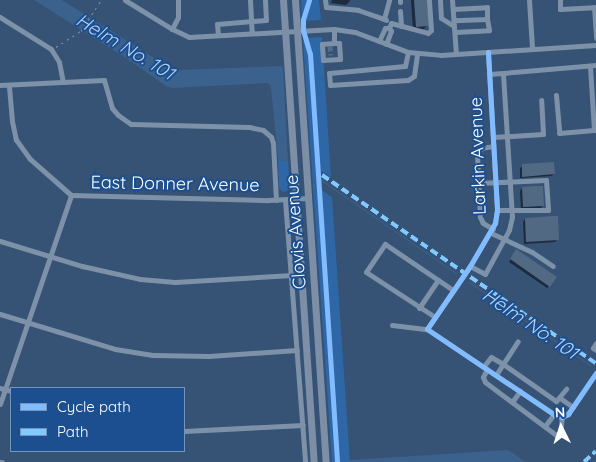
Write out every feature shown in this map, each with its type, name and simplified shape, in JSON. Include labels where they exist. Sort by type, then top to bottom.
[{"type":"main road","name":"Clovis Avenue","points":[[282,0],[314,462]]},
{"type":"main road","name":"Clovis Avenue","points":[[295,0],[326,462]]},
{"type":"street","points":[[125,0],[172,30],[189,36],[334,29],[355,32],[417,54],[456,54],[596,45]]},
{"type":"street","points":[[172,30],[178,17],[178,0]]},
{"type":"street","points":[[250,0],[252,33]]},
{"type":"street","points":[[218,35],[217,24],[266,20],[265,0]]},
{"type":"street","points":[[325,0],[326,6],[358,10],[384,19],[390,25],[391,31],[386,44]]},
{"type":"street","points":[[384,19],[389,0]]},
{"type":"street","points":[[379,41],[385,28],[390,25],[428,33],[431,30],[430,0]]},
{"type":"street","points":[[440,0],[441,18],[454,23],[487,19]]},
{"type":"street","points":[[452,0],[456,54]]},
{"type":"street","points":[[529,0],[532,48]]},
{"type":"street","points":[[560,0],[560,10],[594,7]]},
{"type":"street","points":[[576,0],[577,8]]},
{"type":"street","points":[[593,0],[596,38]]},
{"type":"street","points":[[452,9],[487,7],[489,30],[455,32]]},
{"type":"street","points":[[400,12],[401,26]]},
{"type":"street","points":[[0,17],[51,49],[59,62],[63,82]]},
{"type":"street","points":[[331,44],[334,29]]},
{"type":"street","points":[[339,42],[340,59],[331,57],[323,60],[322,44],[331,44],[339,42]]},
{"type":"street","points":[[408,52],[405,66],[329,73],[330,85],[408,80],[414,76],[417,54]]},
{"type":"street","name":"Larkin Avenue","points":[[427,329],[492,231],[496,210],[488,52]]},
{"type":"street","points":[[489,74],[593,65],[594,130],[558,134],[556,95]]},
{"type":"street","points":[[470,266],[485,274],[510,230],[512,211],[503,73]]},
{"type":"street","points":[[0,85],[104,80],[112,108],[118,115],[132,124],[249,127],[263,130],[271,136],[276,200]]},
{"type":"street","points":[[0,404],[2,388],[70,195],[30,159],[16,140],[12,121],[9,85]]},
{"type":"street","points":[[493,137],[543,134],[541,100]]},
{"type":"street","points":[[493,146],[478,150],[481,221],[505,240],[532,252],[553,266]]},
{"type":"street","points":[[478,183],[546,180],[548,210],[496,210]]},
{"type":"street","name":"East Donner Avenue","points":[[70,195],[276,200],[308,198]]},
{"type":"street","points":[[285,200],[305,462]]},
{"type":"street","points":[[0,241],[123,276],[156,281],[193,281],[292,275]]},
{"type":"street","points":[[435,317],[366,272],[370,265],[385,244],[453,290]]},
{"type":"street","points":[[419,308],[438,280]]},
{"type":"street","points":[[0,314],[115,349],[153,355],[210,356],[297,350]]},
{"type":"street","points":[[392,325],[427,329],[554,414],[562,417],[568,414],[596,373]]},
{"type":"street","points":[[493,388],[503,364],[518,341]]},
{"type":"street","points":[[596,343],[593,348],[596,350]]},
{"type":"street","points":[[562,417],[560,434],[558,435],[483,380],[485,367],[491,357],[556,400],[560,398],[566,389]]},
{"type":"street","points":[[512,402],[525,379]]},
{"type":"street","points":[[560,398],[573,407]]},
{"type":"street","points":[[545,426],[554,414]]},
{"type":"street","points":[[185,432],[302,425]]},
{"type":"path","points":[[55,48],[84,27],[101,0]]},
{"type":"shaded area","points":[[301,0],[319,0],[321,20],[306,21],[302,17]]},
{"type":"shaded area","points":[[322,37],[331,177],[319,170],[320,189],[332,197],[350,462],[332,462],[303,41],[306,38]]},
{"type":"shaded area","points":[[278,158],[282,161],[288,161],[290,187],[287,191],[283,192],[279,188]]},
{"type":"water","points":[[34,0],[62,0],[170,68],[178,70],[281,66],[283,68],[288,161],[282,161],[278,158],[271,87],[268,83],[172,88],[166,86],[129,60]]},
{"type":"water","points":[[508,450],[526,462],[350,462],[349,460]]},
{"type":"building","points":[[414,0],[427,0],[429,26],[416,27]]},
{"type":"building","points":[[554,162],[555,174],[522,177],[522,164]]},
{"type":"building","points":[[543,186],[544,206],[523,207],[522,187]]},
{"type":"building","points":[[558,216],[559,240],[526,242],[525,218]]},
{"type":"building","points":[[516,249],[557,277],[550,287],[510,259]]},
{"type":"waterway","name":"Helm No. 101","points":[[321,180],[456,273]]},
{"type":"waterway","name":"Helm No. 101","points":[[469,282],[591,366]]},
{"type":"waterway","points":[[593,462],[596,459]]},
{"type":"tunnel","points":[[330,46],[331,55]]},
{"type":"marked path","points":[[322,175],[596,363]]},
{"type":"marked path","points":[[584,462],[596,451]]},
{"type":"cycle path","points":[[309,0],[303,20],[303,30],[310,54],[337,462]]},
{"type":"cycle path","points":[[488,52],[497,210],[495,223],[470,266],[427,329],[555,415],[562,417],[568,414],[596,373]]}]
